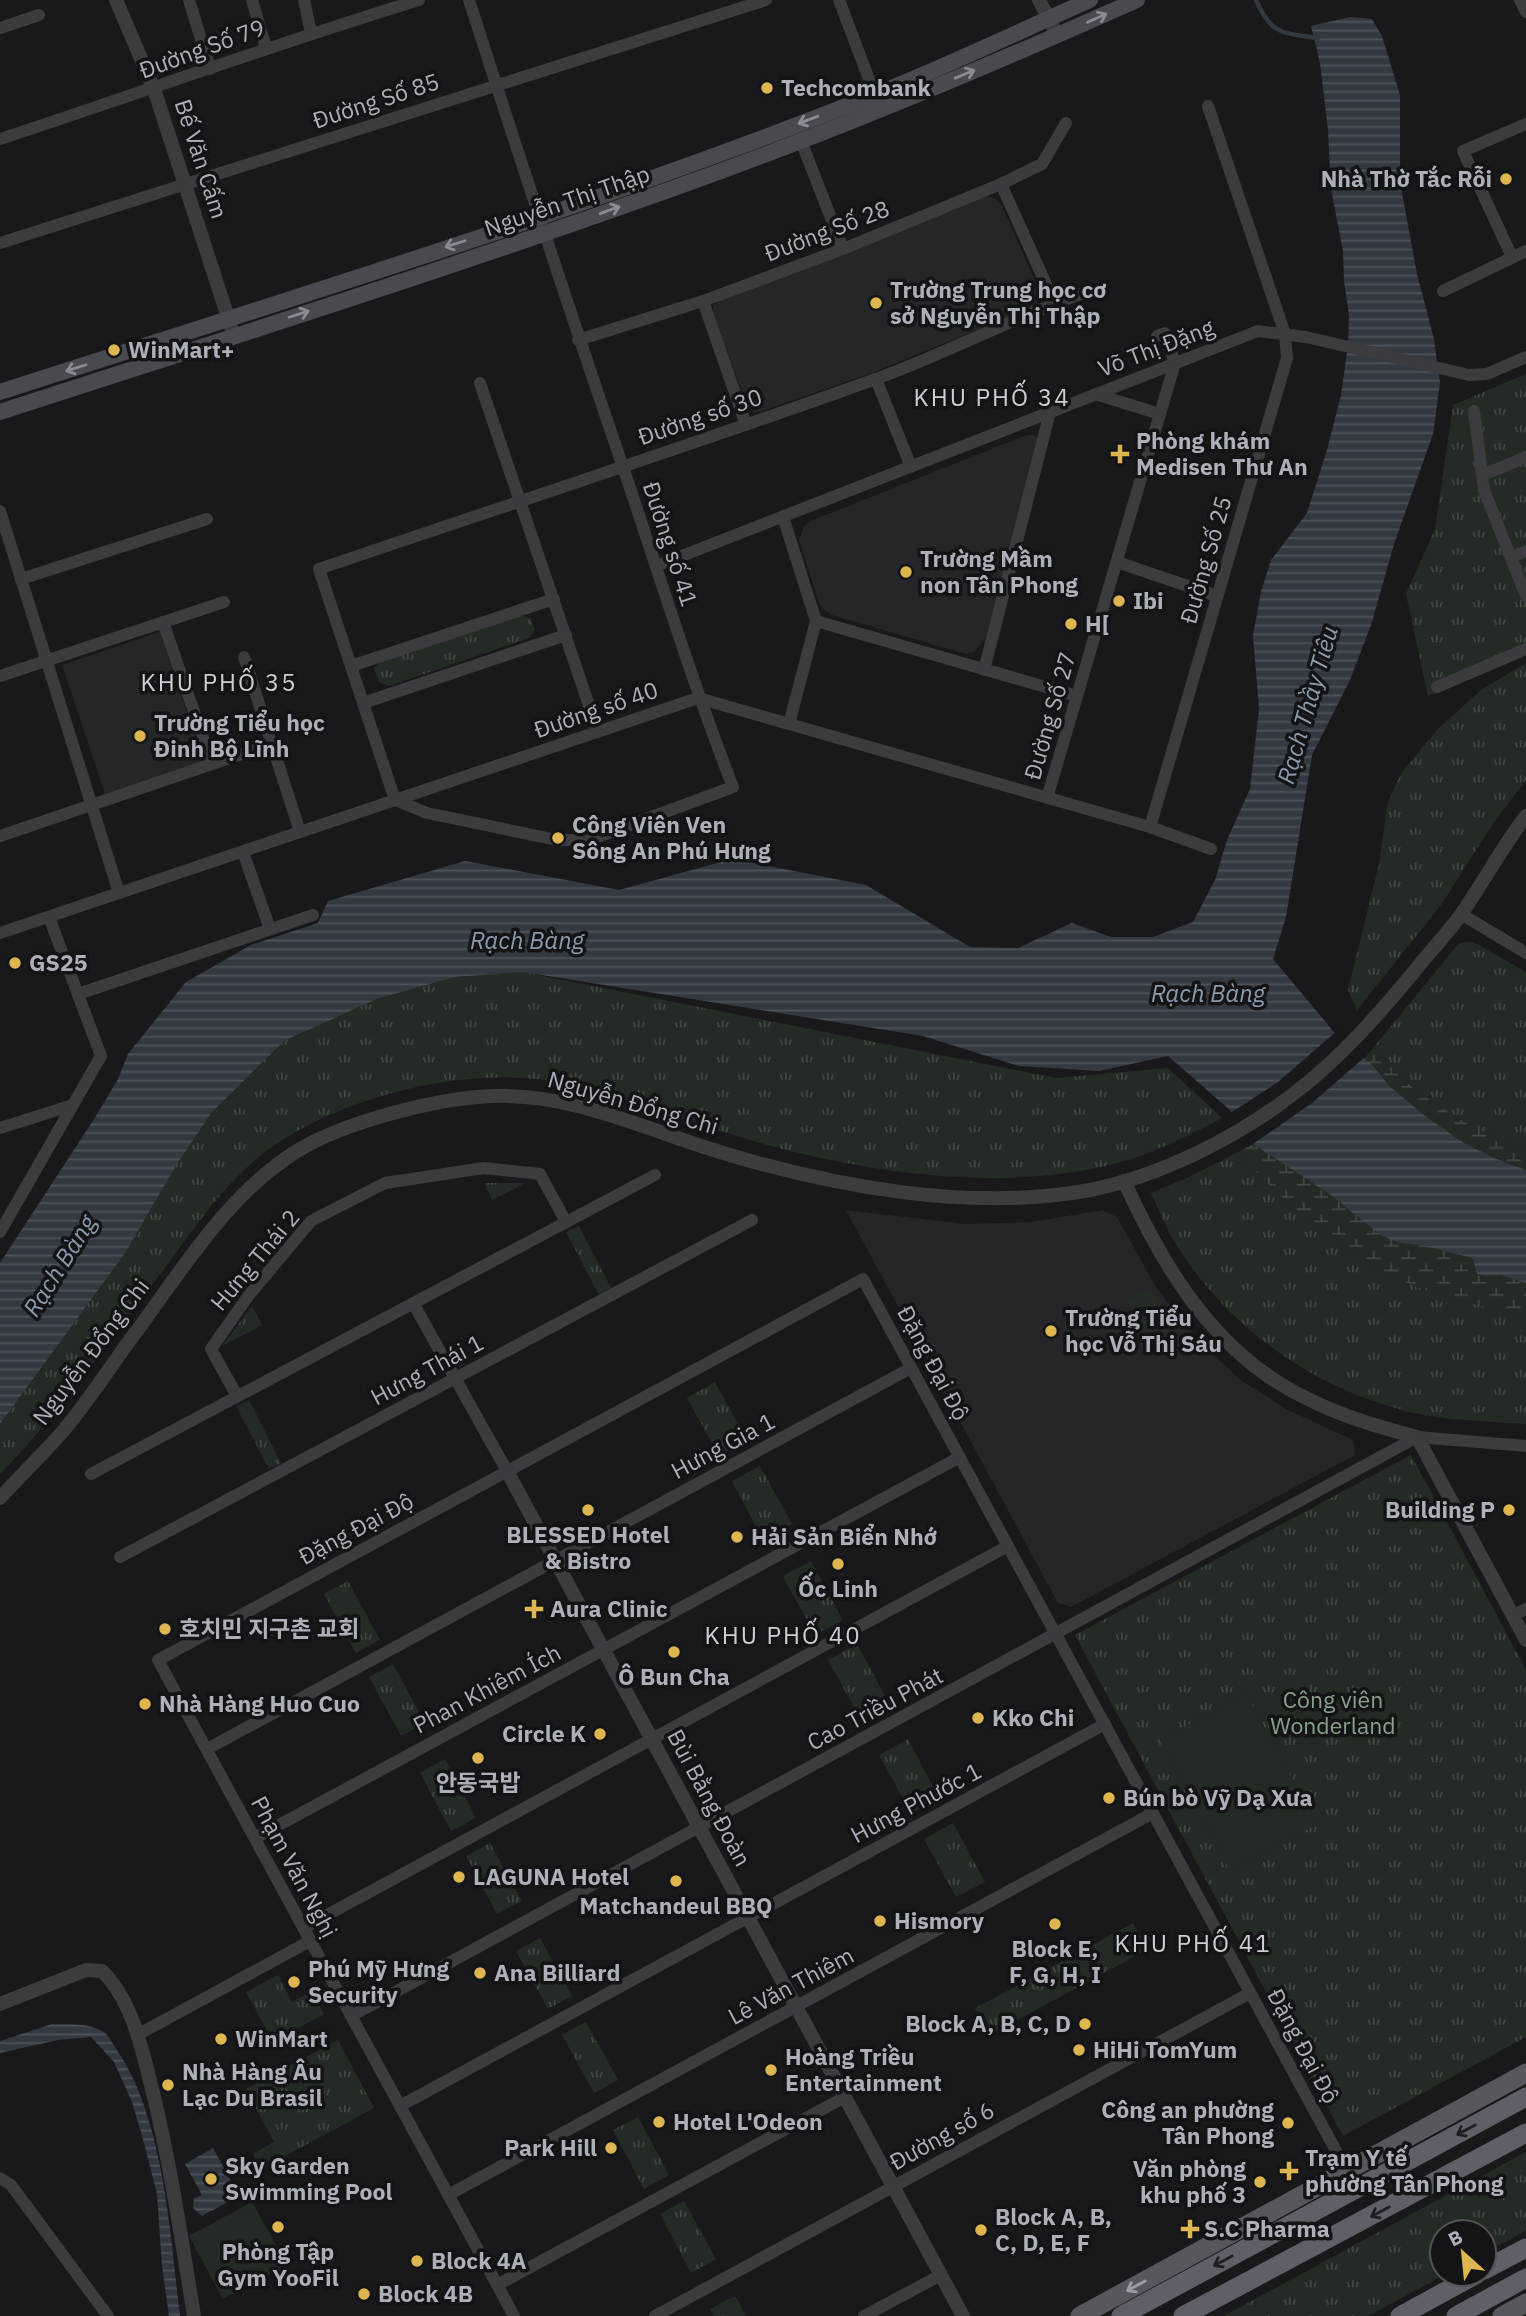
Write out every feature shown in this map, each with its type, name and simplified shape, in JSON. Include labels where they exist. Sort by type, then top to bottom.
[{"type":"highway","points":[[1121,2316],[1174,2276],[1356,2189],[1526,2097]]},
{"type":"highway","points":[[1183,2316],[1526,2133]]},
{"type":"highway","points":[[1498,2263],[1526,2248]]},
{"type":"highway","points":[[1456,2316],[1526,2278]]},
{"type":"highway","points":[[1400,2316],[1451,2288]]},
{"type":"main road","name":"Nguyễn Thị Thập","points":[[0,412],[546,233],[801,141],[1090,0]]},
{"type":"main road","name":"Nguyễn Thị Thập","points":[[0,392],[541,217],[877,102],[1057,35],[1136,0]]},
{"type":"main road","points":[[1080,2316],[1174,2276],[1347,2171],[1526,2073]]},
{"type":"main road","points":[[1347,2171],[1356,2189]]},
{"type":"main road","points":[[1502,2316],[1526,2303]]},
{"type":"street","name":"Bế Văn Cấm","points":[[116,0],[154,89],[234,335]]},
{"type":"street","points":[[189,0],[210,69]]},
{"type":"street","points":[[253,0],[266,48]]},
{"type":"street","points":[[304,0],[311,33]]},
{"type":"street","name":"Đường Số 79","points":[[0,139],[154,89],[385,5],[419,0]]},
{"type":"street","points":[[469,0],[541,217]]},
{"type":"street","name":"Đường Số 85","points":[[0,243],[766,0]]},
{"type":"street","points":[[839,0],[877,102]]},
{"type":"street","points":[[1040,0],[1057,35]]},
{"type":"street","points":[[1520,0],[1526,12]]},
{"type":"street","points":[[0,28],[39,15]]},
{"type":"street","name":"Đường Số 25","points":[[1150,828],[1287,358],[1285,334],[1208,106]]},
{"type":"street","name":"Đường Số 28","points":[[578,340],[703,301],[1001,184],[1042,164],[1066,123]]},
{"type":"street","points":[[1512,257],[1464,151],[1526,124]]},
{"type":"street","points":[[801,141],[843,248]]},
{"type":"street","points":[[1001,184],[1054,302]]},
{"type":"street","name":"Đường số 41","points":[[396,800],[427,813],[557,839],[589,840],[733,787],[698,698],[656,566],[578,340],[541,217]]},
{"type":"street","points":[[1443,291],[1526,251]]},
{"type":"street","name":"Đường số 30","points":[[351,666],[319,569],[876,379],[1054,302],[1089,290]]},
{"type":"street","points":[[703,301],[746,425]]},
{"type":"street","name":"Võ Thị Đặng","points":[[656,566],[1258,331],[1306,337],[1456,373],[1487,374],[1526,357]]},
{"type":"street","points":[[1157,336],[1165,333],[1175,363]]},
{"type":"street","name":"Đường Số 27","points":[[1047,798],[1175,363]]},
{"type":"street","points":[[876,379],[911,467]]},
{"type":"street","points":[[480,383],[598,732]]},
{"type":"street","points":[[1095,394],[1160,414]]},
{"type":"street","points":[[1474,411],[1484,490],[1526,596]]},
{"type":"street","points":[[985,670],[1050,412]]},
{"type":"street","points":[[1483,475],[1526,457]]},
{"type":"street","points":[[0,511],[2,528],[21,579],[120,893]]},
{"type":"street","points":[[783,517],[816,621],[789,724]]},
{"type":"street","points":[[21,579],[207,519]]},
{"type":"street","points":[[1511,557],[1526,551]]},
{"type":"street","points":[[1117,562],[1217,596]]},
{"type":"street","points":[[396,800],[351,666],[554,599]]},
{"type":"street","points":[[0,676],[223,602]]},
{"type":"street","points":[[816,621],[1077,696]]},
{"type":"street","points":[[163,622],[212,764]]},
{"type":"street","points":[[363,703],[566,635]]},
{"type":"street","points":[[1437,687],[1526,649]]},
{"type":"street","points":[[244,657],[300,832]]},
{"type":"street","points":[[698,698],[1150,828],[1211,849]]},
{"type":"street","name":"Đường số 40","points":[[0,933],[698,698]]},
{"type":"street","points":[[1,833],[271,744]]},
{"type":"street","points":[[1526,817],[1461,914],[1526,953]]},
{"type":"street","points":[[243,852],[270,929]]},
{"type":"street","name":"Nguyễn Đổng Chi","points":[[0,1498],[65,1429],[217,1223],[260,1176],[300,1149],[366,1121],[456,1099],[530,1097],[572,1104],[638,1123],[721,1152],[829,1178],[953,1197],[1051,1195],[1124,1181],[1181,1159],[1247,1126],[1293,1095],[1354,1041],[1461,914]]},
{"type":"street","points":[[78,994],[313,915]]},
{"type":"street","points":[[0,1232],[101,1056],[49,917]]},
{"type":"street","points":[[0,1127],[73,1105]]},
{"type":"street","name":"Hưng Thái 2","points":[[237,1396],[211,1349],[249,1295],[311,1221],[385,1183],[484,1168],[540,1174],[566,1222]]},
{"type":"street","points":[[91,1474],[655,1175]]},
{"type":"street","points":[[1124,1181],[1146,1228],[1188,1298],[1244,1357],[1274,1380],[1304,1398],[1343,1415],[1416,1437],[1526,1446]]},
{"type":"street","name":"Hưng Thái 1","points":[[121,1557],[752,1220]]},
{"type":"street","name":"Đặng Đại Độ","points":[[158,1660],[863,1279],[1347,2171]]},
{"type":"street","name":"Bùi Bằng Đoàn","points":[[412,1303],[457,1379],[964,2316]]},
{"type":"street","name":"Hưng Gia 1","points":[[207,1749],[911,1368]]},
{"type":"street","points":[[1416,1437],[1520,1613],[1526,1640]]},
{"type":"street","name":"Cao Triều Phát","points":[[351,2017],[1416,1437]]},
{"type":"street","name":"Phan Khiêm Ích","points":[[255,1838],[960,1457]]},
{"type":"street","points":[[303,1927],[1008,1546]]},
{"type":"street","name":"Phạm Văn Nghị","points":[[158,1660],[514,2316]]},
{"type":"street","name":"Hưng Phước 1","points":[[400,2106],[1105,1724]]},
{"type":"street","name":"Lê Văn Thiêm","points":[[448,2195],[1153,1814]]},
{"type":"street","points":[[139,2034],[310,1941]]},
{"type":"street","points":[[0,2004],[86,1970],[102,1971],[111,1980],[139,2034],[173,2185],[194,2316]]},
{"type":"street","name":"Đường số 6","points":[[654,2316],[1250,1993]]},
{"type":"street","points":[[497,2286],[845,2097]]},
{"type":"street","points":[[0,2178],[11,2185],[108,2316]]},
{"type":"street","points":[[864,2316],[941,2275]]},
{"type":"shaded area","name":"Trường Trung học cơ sở Nguyễn Thị Thập","points":[[987,196],[996,199],[1002,206],[1039,290],[1039,300],[1032,307],[872,373],[762,411],[754,412],[747,405],[713,314],[713,305]]},
{"type":"shaded area","name":"Trường Mầm non Tân Phong","points":[[1027,435],[1034,435],[1039,440],[1038,448],[986,637],[974,652],[966,654],[832,615],[824,610],[819,603],[799,540],[804,526],[813,520]]},
{"type":"shaded area","name":"Trường Tiểu học Đinh Bộ Lĩnh","points":[[160,632],[203,761],[105,794],[62,665]]},
{"type":"shaded area","points":[[846,1210],[965,1224],[1031,1222],[1103,1210],[1117,1217],[1157,1289],[1203,1345],[1242,1381],[1286,1409],[1353,1440],[1355,1455],[1071,1607],[1058,1603]]},
{"type":"green space","points":[[1526,374],[1526,655],[1428,696],[1406,594],[1435,529],[1453,405]]},
{"type":"green space","points":[[520,615],[531,618],[535,630],[529,638],[389,686],[379,682],[374,668],[381,661]]},
{"type":"green space","points":[[1526,663],[1526,780],[1494,822],[1441,905],[1357,1010],[1348,990],[1379,864],[1388,801],[1402,772],[1438,729],[1481,690]]},
{"type":"green space","points":[[1473,942],[1526,972],[1526,1150],[1482,1131],[1424,1096],[1407,1083],[1374,1047],[1459,943]]},
{"type":"green space","points":[[523,972],[1056,1078],[1168,1068],[1222,1118],[1158,1149],[1118,1163],[1038,1176],[957,1177],[875,1168],[795,1152],[605,1093],[541,1080],[465,1079],[388,1094],[316,1121],[284,1139],[249,1166],[203,1216],[65,1401],[0,1474],[0,1423],[212,1112],[284,1041],[377,999],[455,977]]},
{"type":"green space","points":[[1374,1047],[1407,1083],[1424,1096],[1482,1131],[1526,1150],[1526,1189],[1415,1126],[1364,1059]]},
{"type":"green space","points":[[1253,1144],[1526,1244],[1526,1315],[1436,1294],[1380,1269],[1312,1221],[1273,1189],[1240,1151]]},
{"type":"green space","points":[[1240,1151],[1261,1177],[1285,1200],[1389,1274],[1436,1294],[1526,1315],[1526,1424],[1438,1417],[1373,1401],[1306,1370],[1246,1327],[1219,1301],[1195,1272],[1171,1235],[1151,1193]]},
{"type":"green space","points":[[484,1183],[525,1183],[492,1200]]},
{"type":"green space","points":[[579,1226],[611,1288],[599,1295],[566,1232]]},
{"type":"green space","points":[[1151,1288],[1179,1342],[1155,1355],[1126,1300]]},
{"type":"green space","points":[[252,1306],[262,1325],[222,1346]]},
{"type":"green space","points":[[715,1382],[747,1441],[719,1456],[687,1398]]},
{"type":"green space","points":[[249,1400],[281,1463],[269,1469],[236,1406]]},
{"type":"green space","name":"Công viên Wonderland","points":[[1411,1455],[1526,1670],[1526,2037],[1343,2136],[1075,1635]]},
{"type":"green space","points":[[760,1466],[792,1524],[763,1540],[732,1481]]},
{"type":"green space","points":[[811,1561],[843,1620],[815,1635],[783,1576]]},
{"type":"green space","points":[[348,1581],[380,1640],[356,1653],[324,1594]]},
{"type":"green space","points":[[857,1644],[889,1703],[860,1718],[828,1660]]},
{"type":"green space","points":[[393,1664],[425,1723],[401,1736],[369,1677]]},
{"type":"green space","points":[[1246,1693],[1317,1824],[1230,1871],[1160,1740]]},
{"type":"green space","points":[[908,1739],[939,1798],[911,1813],[879,1755]]},
{"type":"green space","points":[[445,1759],[476,1818],[451,1831],[420,1773]]},
{"type":"green space","points":[[953,1823],[985,1882],[956,1897],[924,1839]]},
{"type":"green space","points":[[490,1843],[522,1901],[497,1914],[466,1856]]},
{"type":"green space","points":[[1133,1923],[1148,1949],[988,2036],[986,2020],[974,2009]]},
{"type":"green space","points":[[540,1938],[572,1996],[548,2009],[516,1951]]},
{"type":"green space","points":[[278,1975],[292,2002],[312,1992],[324,2014],[273,2041],[246,1992]]},
{"type":"green space","points":[[586,2022],[618,2080],[594,2093],[562,2035]]},
{"type":"green space","points":[[338,2040],[374,2108],[261,2169],[253,2154],[274,2142],[246,2089]]},
{"type":"green space","points":[[638,2117],[669,2175],[644,2189],[613,2130]]},
{"type":"green space","points":[[1526,2152],[1526,2231],[1498,2246],[1498,2218],[1428,2218],[1428,2284],[1368,2316],[1224,2316]]},
{"type":"green space","points":[[684,2201],[716,2259],[691,2273],[660,2214]]},
{"type":"green space","points":[[252,2202],[287,2265],[223,2299],[189,2236]]},
{"type":"green space","points":[[735,2296],[746,2316],[714,2316],[710,2309]]},
{"type":"water","name":"Rạch Bàng","points":[[1350,17],[1372,19],[1382,36],[1400,95],[1400,182],[1417,274],[1434,339],[1440,383],[1433,434],[1394,544],[1371,625],[1350,680],[1312,755],[1286,917],[1273,959],[1334,1032],[1374,1067],[1388,1085],[1425,1116],[1462,1142],[1526,1170],[1526,1283],[1501,1275],[1477,1274],[1473,1258],[1420,1245],[1399,1243],[1379,1234],[1331,1195],[1253,1144],[1231,1111],[1168,1056],[1099,1071],[1019,1066],[923,1036],[523,972],[455,977],[377,999],[284,1041],[212,1112],[177,1164],[125,1253],[0,1424],[0,1263],[96,1116],[118,1079],[128,1054],[186,982],[251,945],[318,923],[328,901],[465,861],[619,890],[732,859],[866,885],[970,947],[1018,948],[1072,923],[1111,937],[1153,937],[1193,922],[1215,880],[1227,840],[1250,789],[1259,709],[1253,635],[1261,592],[1271,560],[1307,513],[1341,395],[1349,315],[1343,251],[1331,189],[1328,130],[1320,63],[1311,26]]},
{"type":"water","points":[[52,2024],[86,2026],[105,2033],[133,2078],[155,2143],[162,2178],[180,2316],[169,2316],[157,2194],[132,2102],[114,2062],[91,2037],[58,2040],[0,2053],[0,2041]]},
{"type":"water","name":"Sky Garden Swimming Pool","points":[[213,2148],[239,2196],[202,2216],[193,2208],[194,2198],[202,2195],[185,2164]]},
{"type":"pier","points":[[1338,1030],[1366,1056],[1312,1103],[1250,1146],[1229,1114],[1278,1082]]},
{"type":"waterway","points":[[1256,0],[1273,26],[1287,33],[1318,38]]},
{"type":"place","name":"Techcombank","points":[[767,88]]},
{"type":"place","name":"Nhà Thờ Tắc Rỗi","points":[[1506,179]]},
{"type":"place","name":"Trường Trung học cơ sở Nguyễn Thị Thập","points":[[876,303]]},
{"type":"place","name":"WinMart+","points":[[114,350]]},
{"type":"place","name":"Phòng khám Medisen Thư An","points":[[1120,454]]},
{"type":"place","name":"Trường Mầm non Tân Phong","points":[[906,572]]},
{"type":"place","name":"Ibi","points":[[1119,601]]},
{"type":"place","name":"H[","points":[[1071,624]]},
{"type":"place","name":"Trường Tiểu học Đinh Bộ Lĩnh","points":[[140,736]]},
{"type":"place","name":"Công Viên Ven Sông An Phú Hưng","points":[[558,838]]},
{"type":"place","name":"GS25","points":[[15,963]]},
{"type":"place","name":"Trường Tiểu học Vỗ Thị Sáu","points":[[1051,1331]]},
{"type":"place","name":"BLESSED Hotel & Bistro","points":[[588,1510]]},
{"type":"place","name":"Building P","points":[[1509,1510]]},
{"type":"place","name":"Hải Sản Biển Nhớ","points":[[737,1537]]},
{"type":"place","name":"Ốc Linh","points":[[838,1564]]},
{"type":"place","name":"Aura Clinic","points":[[534,1609]]},
{"type":"place","name":"호치민 지구촌 교회","points":[[165,1629]]},
{"type":"place","name":"Ô Bun Cha","points":[[674,1652]]},
{"type":"place","name":"Nhà Hàng Huo Cuo","points":[[145,1704]]},
{"type":"place","name":"Kko Chi","points":[[978,1718]]},
{"type":"place","name":"Circle K","points":[[600,1734]]},
{"type":"place","name":"안동국밥","points":[[478,1758]]},
{"type":"place","name":"Bún bò Vỹ Dạ Xưa","points":[[1109,1798]]},
{"type":"place","name":"LAGUNA Hotel","points":[[459,1877]]},
{"type":"place","name":"Matchandeul BBQ","points":[[676,1881]]},
{"type":"place","name":"Hismory","points":[[880,1921]]},
{"type":"place","name":"Block E, F, G, H, I","points":[[1055,1924]]},
{"type":"place","name":"Ana Billiard","points":[[480,1973]]},
{"type":"place","name":"Phú Mỹ Hưng Security","points":[[294,1982]]},
{"type":"place","name":"Block A, B, C, D","points":[[1085,2024]]},
{"type":"place","name":"WinMart","points":[[221,2039]]},
{"type":"place","name":"HiHi TomYum","points":[[1079,2050]]},
{"type":"place","name":"Hoàng Triều Entertainment","points":[[771,2070]]},
{"type":"place","name":"Nhà Hàng Âu Lạc Du Brasil","points":[[168,2085]]},
{"type":"place","name":"Hotel L'Odeon","points":[[659,2122]]},
{"type":"place","name":"Công an phường Tân Phong","points":[[1288,2123]]},
{"type":"place","name":"Park Hill","points":[[611,2148]]},
{"type":"place","name":"Trạm Y tế phường Tân Phong","points":[[1289,2171]]},
{"type":"place","name":"Sky Garden Swimming Pool","points":[[211,2179]]},
{"type":"place","name":"Văn phòng khu phố 3","points":[[1260,2182]]},
{"type":"place","name":"Phòng Tập Gym YooFil","points":[[278,2227]]},
{"type":"place","name":"S.C Pharma","points":[[1190,2229]]},
{"type":"place","name":"Block A, B, C, D, E, F","points":[[981,2230]]},
{"type":"place","name":"Block 4A","points":[[417,2261]]},
{"type":"place","name":"Block 4B","points":[[364,2294]]},
{"type":"district","name":"KHU PHỐ 34","points":[[992,398]]},
{"type":"district","name":"KHU PHỐ 35","points":[[219,683]]},
{"type":"district","name":"KHU PHỐ 40","points":[[783,1636]]},
{"type":"district","name":"KHU PHỐ 41","points":[[1193,1944]]},
{"type":"water label","name":"Rạch Thầy Tiêu","points":[[1308,705]]}]
